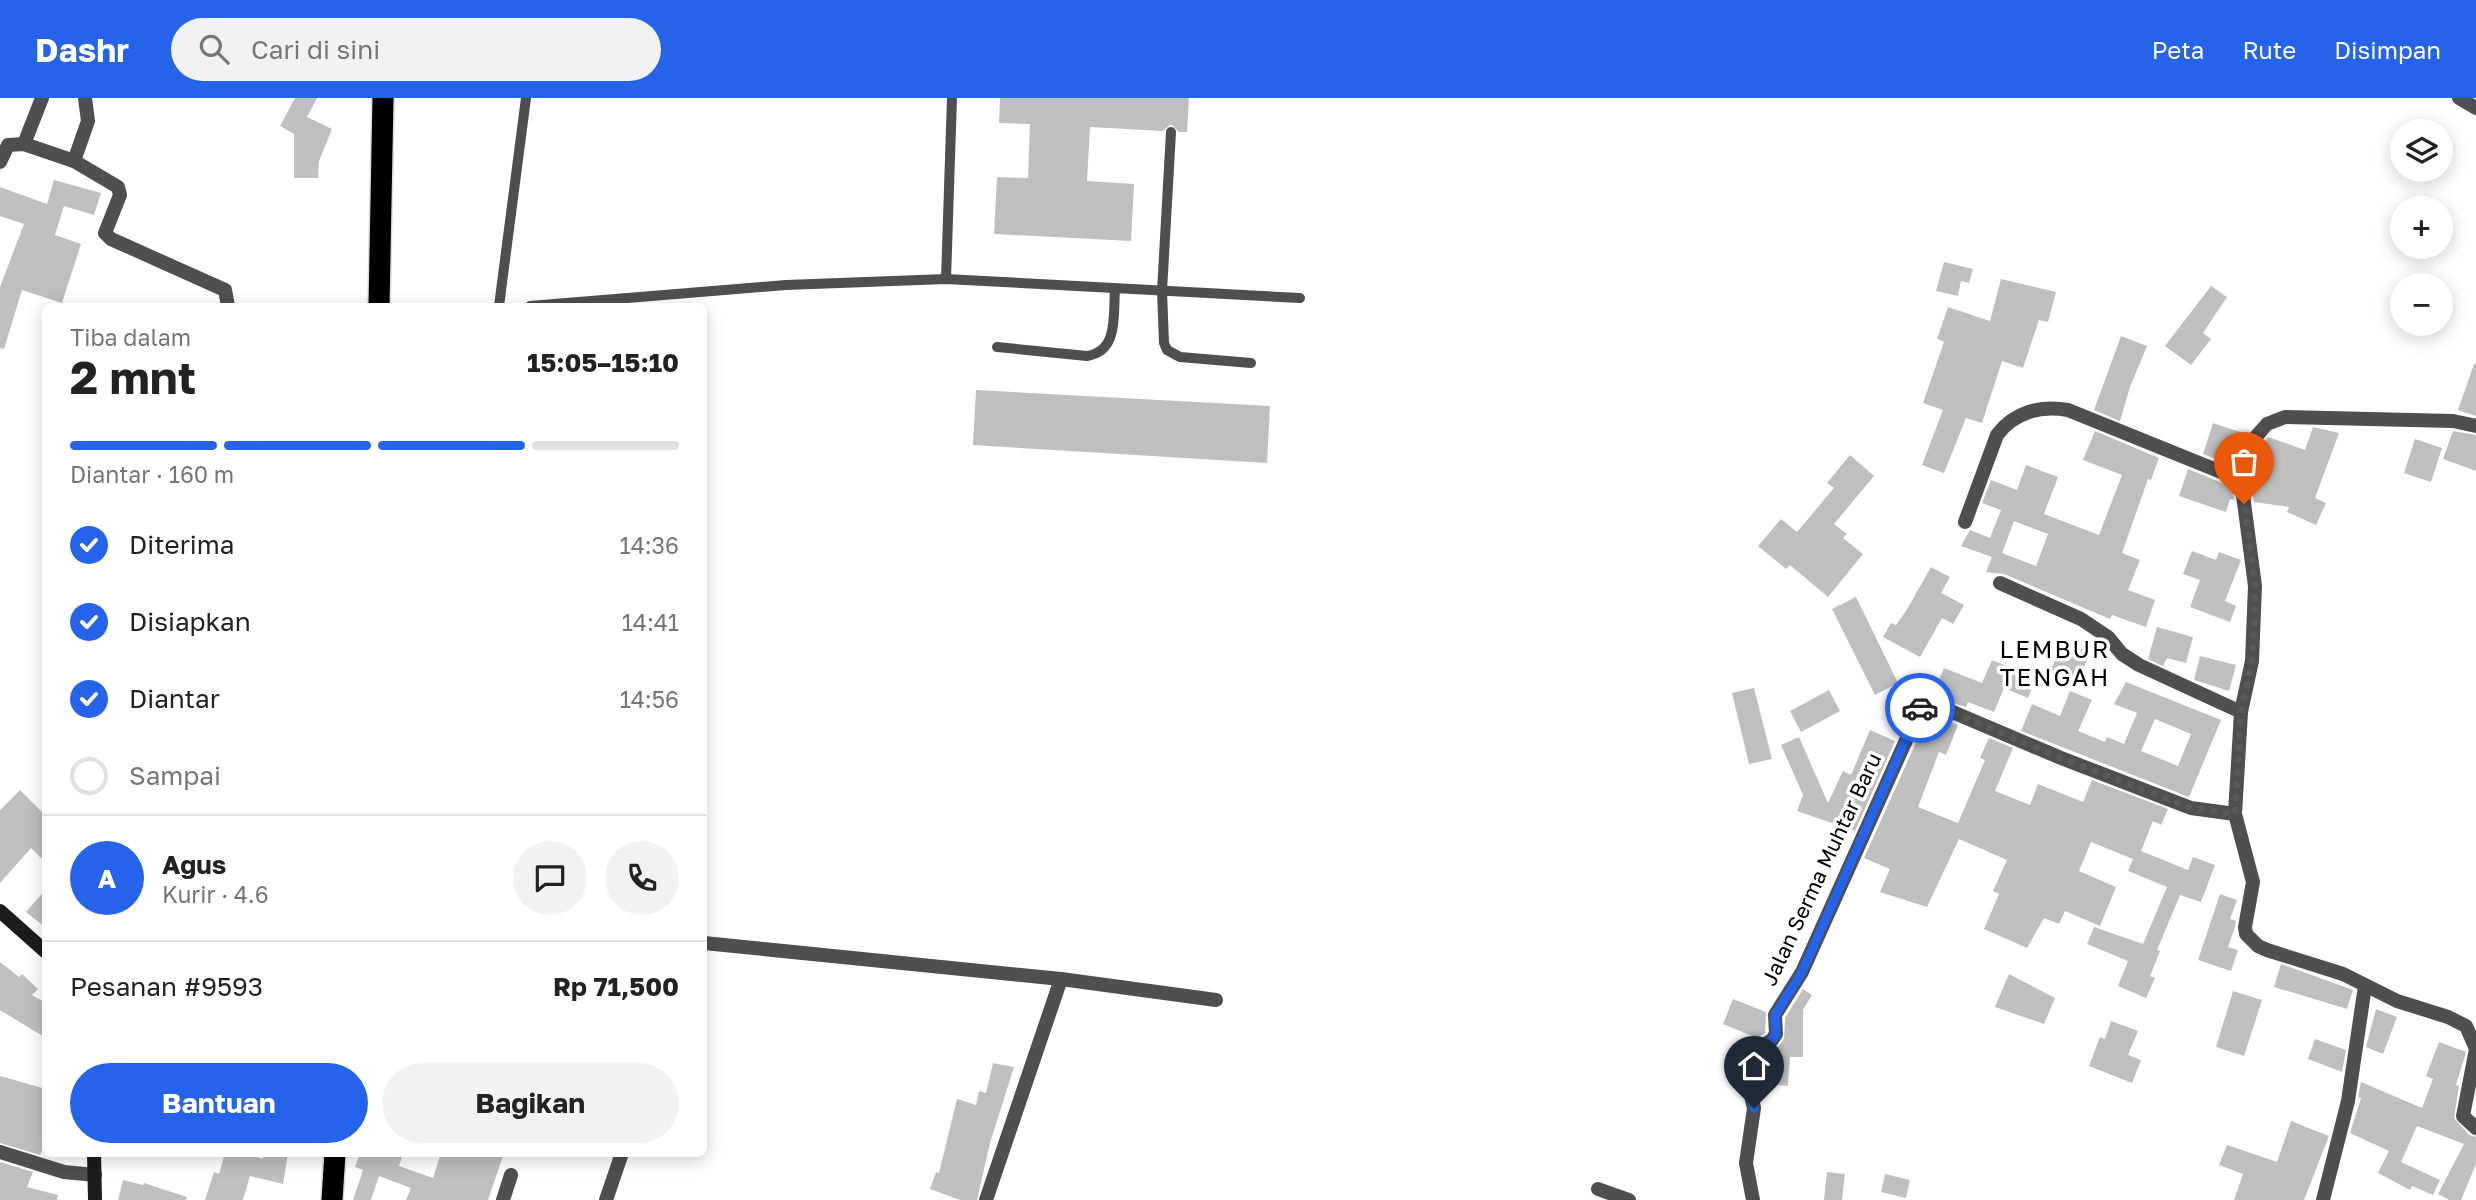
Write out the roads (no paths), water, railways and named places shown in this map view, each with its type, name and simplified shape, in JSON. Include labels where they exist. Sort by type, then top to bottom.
[{"type":"highway","points":[[379,303],[383,98]]},
{"type":"highway","points":[[332,1200],[335,1157]]},
{"type":"street","points":[[24,144],[42,98]]},
{"type":"street","points":[[74,161],[88,121],[85,98]]},
{"type":"street","points":[[2459,98],[2476,108]]},
{"type":"street","points":[[0,162],[8,145],[24,144],[74,161],[118,187],[120,195],[105,233],[111,239],[225,290],[227,303]]},
{"type":"street","points":[[1965,522],[1997,435],[2005,424],[2039,408],[2068,411],[2241,480]]},
{"type":"street","points":[[2476,426],[2453,421],[2285,417],[2267,424],[2253,440],[2243,461],[2241,480],[2255,586],[2252,661],[2241,712],[2235,814],[2253,881],[2245,927],[2250,941],[2267,950],[2308,962],[2466,1026],[2476,1049],[2463,1116],[2476,1128]]},
{"type":"street","points":[[2000,583],[2081,618],[2108,637],[2122,654],[2139,666],[2241,712]]},
{"type":"street","name":"Jalan Serma Muhtar Baru","points":[[1753,1200],[1746,1163],[1754,1108],[1743,1063],[1747,1056],[1772,1040],[1776,1034],[1775,1015],[1802,972],[1921,707],[1936,705],[2061,758],[2191,808],[2235,814]]},
{"type":"street","points":[[0,911],[42,948]]},
{"type":"street","points":[[707,943],[1061,979],[1216,999]]},
{"type":"street","points":[[986,1200],[1061,979]]},
{"type":"street","points":[[2323,1200],[2348,1101],[2365,986]]},
{"type":"street","points":[[0,1152],[64,1172],[95,1175]]},
{"type":"street","points":[[94,1157],[95,1200]]},
{"type":"street","points":[[606,1200],[621,1157]]},
{"type":"street","points":[[503,1200],[511,1175]]},
{"type":"street","points":[[1598,1189],[1629,1200]]},
{"type":"lane","points":[[499,303],[526,98]]},
{"type":"lane","points":[[946,279],[952,98]]},
{"type":"lane","points":[[1171,132],[1162,291],[1164,343],[1173,355],[1251,363]]},
{"type":"lane","points":[[567,303],[786,285],[946,279],[1300,298]]},
{"type":"lane","points":[[997,346],[1087,356],[1100,354],[1110,345],[1115,289]]},
{"type":"district","name":"LEMBUR TENGAH","points":[[2055,662]]}]
